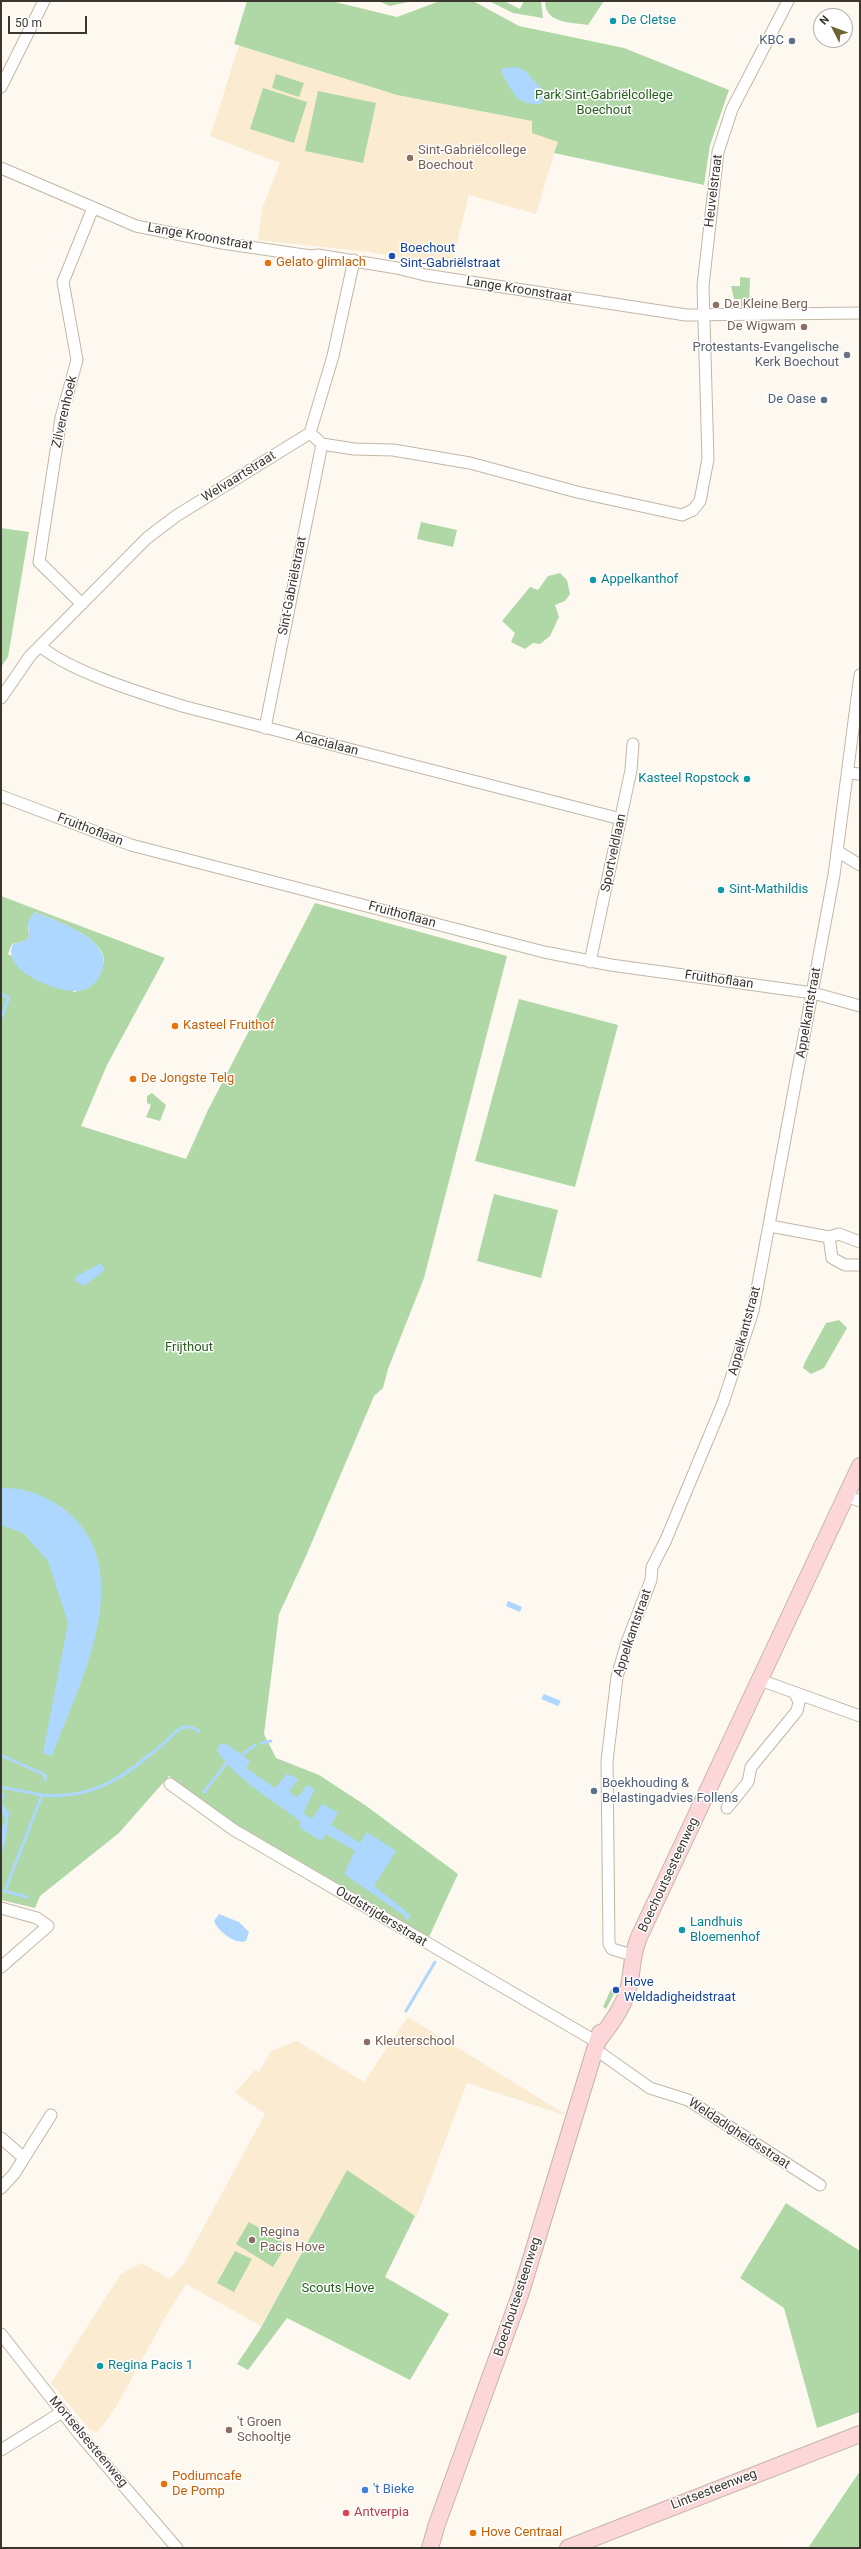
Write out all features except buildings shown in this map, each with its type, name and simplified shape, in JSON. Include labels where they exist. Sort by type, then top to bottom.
[{"type":"street","points":[[1,87],[44,1]]},
{"type":"street","name":"Heuvelstraat","points":[[322,444],[354,449],[379,449],[470,463],[588,495],[682,515],[693,510],[703,492],[708,459],[703,316],[705,256],[722,136],[741,91],[788,1]]},
{"type":"street","name":"Lange Kroonstraat","points":[[1,168],[136,226],[168,230],[185,236],[304,255],[354,260],[425,275],[609,304],[703,316],[860,313]]},
{"type":"street","name":"Zilverenhoek","points":[[82,604],[38,562],[61,418],[77,360],[63,282],[93,208]]},
{"type":"street","points":[[322,444],[310,434],[333,356],[354,260]]},
{"type":"street","name":"Welvaartstraat","points":[[1,698],[30,656],[41,647],[161,526],[310,434]]},
{"type":"street","name":"Sint-Gabriëlstraat","points":[[265,728],[322,444]]},
{"type":"street","name":"Acacialaan","points":[[41,647],[57,659],[146,694],[265,728],[621,819]]},
{"type":"street","name":"Appelkantstraat","points":[[632,1958],[612,1949],[609,1944],[608,1761],[617,1677],[626,1642],[651,1580],[652,1567],[665,1542],[731,1382],[754,1311],[813,993],[837,851],[860,675]]},
{"type":"street","name":"Sportveldlaan","points":[[590,962],[631,770],[633,744]]},
{"type":"street","points":[[848,773],[860,774]]},
{"type":"street","name":"Fruithoflaan","points":[[1,796],[131,845],[590,962],[813,993],[860,1006]]},
{"type":"street","points":[[837,851],[860,866]]},
{"type":"street","points":[[770,1226],[829,1237],[839,1234],[860,1242]]},
{"type":"street","points":[[829,1237],[832,1258],[845,1265],[860,1265]]},
{"type":"street","name":"Boechoutsesteenweg","points":[[430,2548],[437,2524],[520,2296],[596,2047],[610,2016],[629,1985],[632,1958],[760,1680],[834,1525],[853,1498],[860,1466]]},
{"type":"street","points":[[760,1680],[860,1716]]},
{"type":"street","points":[[727,1808],[748,1782],[752,1767],[797,1711],[799,1702],[795,1693]]},
{"type":"street","name":"Oudstrijdersstraat","points":[[170,1784],[234,1830],[596,2047]]},
{"type":"street","points":[[1,1908],[37,1918],[48,1926],[1,1967]]},
{"type":"street","name":"Weldadigheidsstraat","points":[[596,2047],[602,2054],[650,2088],[688,2100],[820,2185]]},
{"type":"street","points":[[1,2188],[24,2158],[51,2115]]},
{"type":"street","points":[[1,2138],[24,2158]]},
{"type":"street","name":"Mortselsesteenweg","points":[[1,2334],[62,2412],[177,2548]]},
{"type":"street","points":[[1,2450],[62,2412]]},
{"type":"street","name":"Lintsesteenweg","points":[[568,2548],[860,2434]]},
{"type":"shaded area","name":"Sint-Gabriëlcollege Boechout","points":[[239,46],[397,95],[532,121],[532,133],[558,141],[536,214],[469,195],[451,267],[369,252],[258,240],[262,209],[280,163],[210,136]]},
{"type":"shaded area","name":"Regina Pacis Hove","points":[[408,2017],[565,2114],[564,2115],[467,2083],[416,2218],[347,2170],[261,2326],[186,2284],[162,2323],[116,2407],[97,2433],[90,2430],[51,2383],[121,2274],[141,2263],[170,2279],[183,2265],[265,2114],[235,2093],[255,2070],[259,2072],[271,2051],[297,2041],[364,2082]]},
{"type":"green space","name":"Park Sint-Gabriëlcollege Boechout","points":[[247,1],[331,1],[397,17],[440,1],[473,1],[519,26],[624,48],[729,90],[710,145],[704,185],[554,153],[558,142],[532,133],[532,121],[397,95],[234,44]]},
{"type":"green space","points":[[378,1],[412,1],[390,6]]},
{"type":"green space","points":[[489,1],[504,1],[520,9],[524,1],[541,1],[543,18],[513,13]]},
{"type":"green space","points":[[545,1],[604,1],[588,25],[567,22],[554,18],[546,9]]},
{"type":"green space","points":[[276,74],[304,83],[299,97],[272,88]]},
{"type":"green space","points":[[263,88],[307,102],[294,143],[250,129]]},
{"type":"green space","points":[[318,91],[376,103],[363,163],[305,151]]},
{"type":"green space","points":[[740,277],[750,278],[749,307],[741,307],[741,299],[734,299],[731,286],[740,286]]},
{"type":"green space","points":[[421,522],[457,530],[453,547],[417,539]]},
{"type":"green space","points":[[1,528],[29,532],[8,657],[1,667]]},
{"type":"green space","points":[[560,573],[567,580],[570,594],[565,601],[555,605],[559,617],[550,636],[540,644],[533,643],[525,649],[511,642],[515,633],[502,621],[530,587],[538,590],[548,576]]},
{"type":"green space","name":"Frijthout","points":[[1,896],[165,958],[107,1065],[81,1126],[186,1159],[208,1110],[315,903],[507,956],[424,1278],[388,1369],[383,1388],[374,1396],[306,1556],[279,1614],[264,1734],[276,1758],[319,1775],[365,1805],[458,1874],[429,1937],[224,1817],[169,1776],[119,1833],[40,1896],[35,1908],[1,1900]],"holes":[[[35,912],[67,925],[90,939],[99,947],[103,956],[103,966],[90,987],[74,992],[8,954],[12,944],[25,941],[29,937],[28,927]]]},
{"type":"green space","points":[[519,999],[618,1025],[575,1187],[475,1161]]},
{"type":"green space","points":[[152,1093],[166,1105],[160,1121],[146,1117],[151,1105],[147,1103],[147,1096]]},
{"type":"green space","points":[[494,1194],[558,1210],[541,1278],[477,1261]]},
{"type":"green space","points":[[839,1320],[847,1328],[824,1368],[811,1374],[803,1368],[805,1362],[826,1323]]},
{"type":"green space","points":[[611,1989],[615,1992],[606,2009],[603,2007]]},
{"type":"green space","name":"Scouts Hove","points":[[347,2170],[415,2216],[385,2277],[449,2314],[410,2380],[287,2318],[248,2370],[237,2364],[259,2331]]},
{"type":"green space","points":[[786,2203],[860,2251],[860,2412],[817,2428],[784,2308],[740,2278]]},
{"type":"green space","points":[[249,2222],[287,2244],[273,2267],[236,2244]]},
{"type":"green space","points":[[235,2251],[252,2259],[234,2292],[217,2283]]},
{"type":"green space","points":[[860,2471],[860,2548],[808,2548]]},
{"type":"water","points":[[515,67],[524,70],[545,92],[541,104],[532,104],[520,100],[512,91],[501,72],[503,68]]},
{"type":"water","points":[[35,912],[71,927],[84,934],[94,942],[101,952],[104,963],[100,976],[93,985],[79,991],[55,988],[32,978],[22,971],[11,954],[13,944],[25,941],[29,937],[28,921]]},
{"type":"water","points":[[101,1263],[105,1270],[84,1286],[75,1281],[75,1277]]},
{"type":"water","points":[[1,1488],[29,1491],[47,1498],[63,1508],[70,1514],[90,1539],[100,1568],[101,1599],[96,1632],[87,1665],[52,1756],[43,1753],[68,1623],[48,1561],[23,1533],[1,1525]]},
{"type":"water","points":[[508,1601],[522,1607],[520,1612],[506,1606]]},
{"type":"water","points":[[544,1694],[561,1701],[558,1706],[541,1699]]},
{"type":"water","points":[[221,1743],[228,1745],[250,1761],[246,1768],[275,1788],[287,1774],[299,1779],[289,1791],[297,1798],[307,1785],[315,1789],[303,1813],[312,1819],[322,1804],[338,1812],[331,1825],[360,1843],[367,1832],[396,1851],[374,1886],[410,1914],[410,1919],[405,1920],[405,1916],[344,1874],[355,1851],[326,1834],[321,1841],[299,1827],[301,1822],[256,1790],[225,1762],[217,1751]]},
{"type":"water","points":[[1,1793],[5,1794],[2,1803],[9,1813],[6,1839],[1,1856],[1,1829],[6,1820],[1,1811]]},
{"type":"water","points":[[219,1914],[239,1922],[249,1932],[246,1941],[242,1942],[232,1939],[219,1929],[214,1921]]},
{"type":"waterway","points":[[1,995],[9,997],[1,1018]]},
{"type":"waterway","points":[[27,1897],[5,1891],[42,1795],[61,1796],[78,1794],[108,1783],[122,1776],[149,1756],[179,1729],[189,1727],[199,1731]]},
{"type":"waterway","points":[[261,1743],[271,1741]]},
{"type":"waterway","points":[[239,1757],[255,1745]]},
{"type":"waterway","points":[[1,1755],[45,1775],[45,1780]]},
{"type":"waterway","points":[[204,1792],[229,1760]]},
{"type":"waterway","points":[[1,1787],[42,1795]]},
{"type":"waterway","points":[[406,2011],[435,1962]]},
{"type":"place","name":"De Cletse","points":[[613,21]]},
{"type":"place","name":"KBC","points":[[792,41]]},
{"type":"place","name":"Sint-Gabriëlcollege Boechout","points":[[410,158]]},
{"type":"place","name":"Boechout Sint-Gabriëlstraat","points":[[392,256]]},
{"type":"place","name":"Gelato glimlach","points":[[268,263]]},
{"type":"place","name":"De Kleine Berg","points":[[716,305]]},
{"type":"place","name":"De Wigwam","points":[[804,327]]},
{"type":"place","name":"Protestants-Evangelische Kerk Boechout","points":[[847,355]]},
{"type":"place","name":"De Oase","points":[[824,400]]},
{"type":"place","name":"Appelkanthof","points":[[593,580]]},
{"type":"place","name":"Kasteel Ropstock","points":[[747,779]]},
{"type":"place","name":"Sint-Mathildis","points":[[721,890]]},
{"type":"place","name":"Kasteel Fruithof","points":[[175,1026]]},
{"type":"place","name":"De Jongste Telg","points":[[133,1079]]},
{"type":"place","name":"Boekhouding & Belastingadvies Follens","points":[[594,1791]]},
{"type":"place","name":"Landhuis Bloemenhof","points":[[682,1930]]},
{"type":"place","name":"Hove Weldadigheidstraat","points":[[616,1990]]},
{"type":"place","name":"Kleuterschool","points":[[367,2042]]},
{"type":"place","name":"Regina Pacis Hove","points":[[252,2240]]},
{"type":"place","name":"Regina Pacis 1","points":[[100,2366]]},
{"type":"place","name":"'t Groen Schooltje","points":[[229,2430]]},
{"type":"place","name":"Podiumcafe De Pomp","points":[[164,2484]]},
{"type":"place","name":"'t Bieke","points":[[365,2490]]},
{"type":"place","name":"Antverpia","points":[[346,2513]]},
{"type":"place","name":"Hove Centraal","points":[[473,2533]]}]
